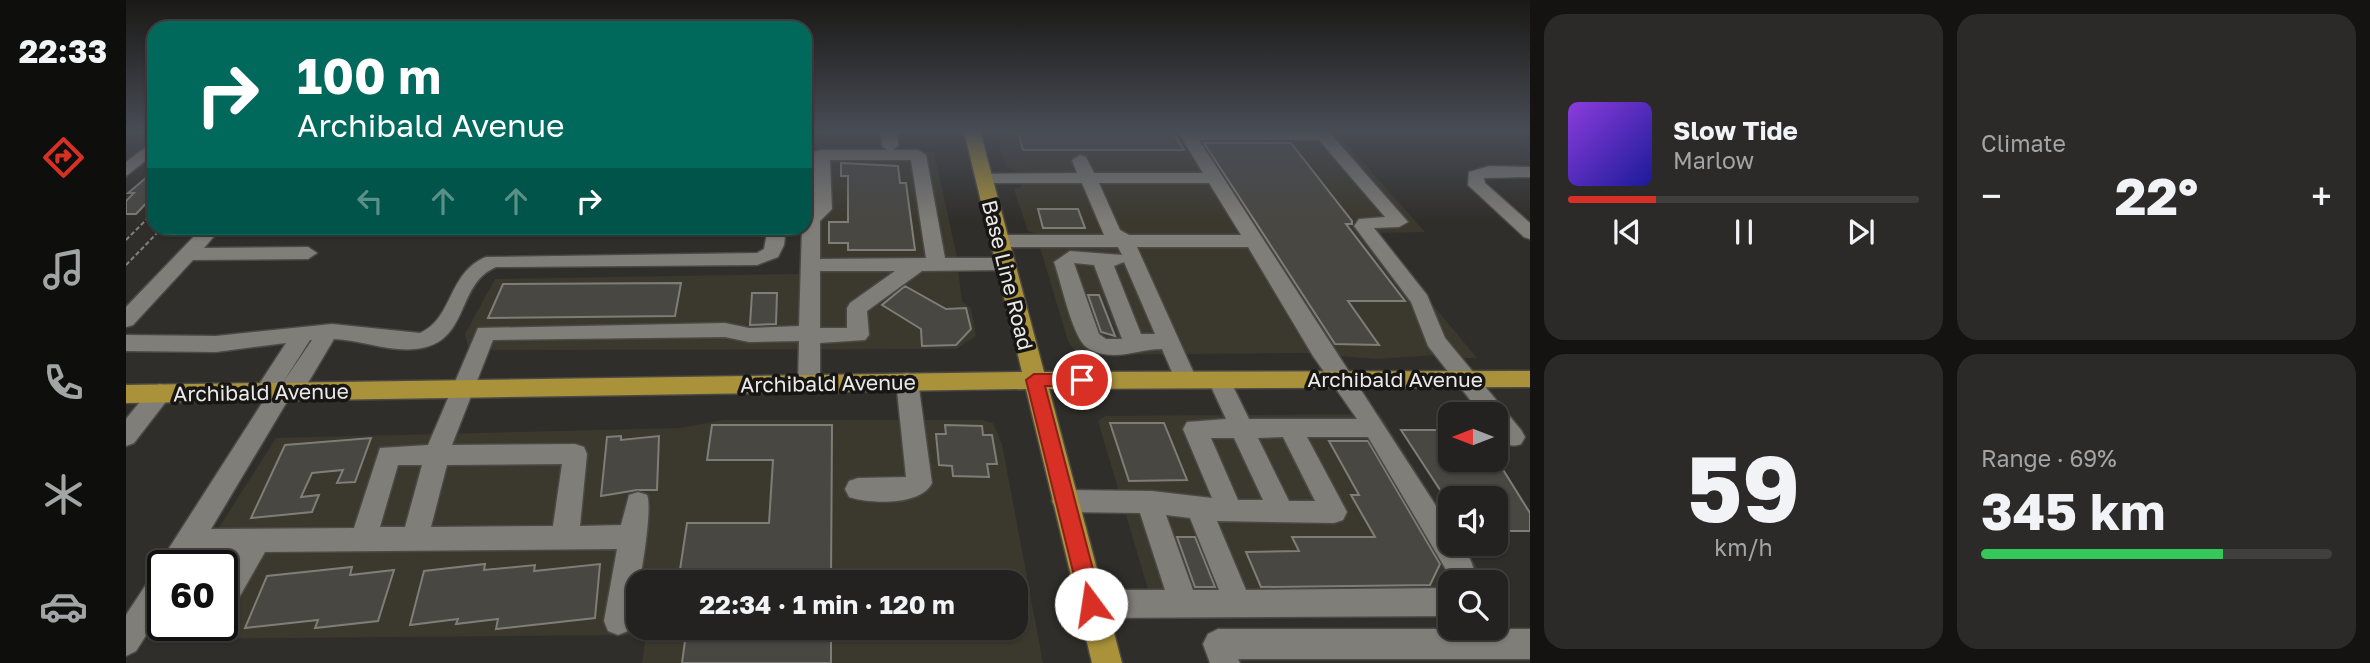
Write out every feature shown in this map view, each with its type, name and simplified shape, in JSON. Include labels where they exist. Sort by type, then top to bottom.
[{"type":"main road","name":"Base Line Road","points":[[980,162],[1107,663]]},
{"type":"main road","name":"Archibald Avenue","points":[[126,394],[907,381],[1530,379]]},
{"type":"street","points":[[812,218],[823,209],[815,162]]},
{"type":"street","points":[[919,162],[927,264]]},
{"type":"street","points":[[1081,162],[1112,233],[1129,250],[1186,380]]},
{"type":"street","points":[[1204,162],[1321,350],[1345,380],[1461,570]]},
{"type":"street","points":[[1347,162],[1399,222],[1364,223],[1363,226],[1420,300],[1436,341],[1485,402]]},
{"type":"street","points":[[1530,172],[1489,171],[1475,176],[1478,185],[1530,233]]},
{"type":"street","points":[[984,178],[1214,178]]},
{"type":"street","points":[[126,320],[205,235]]},
{"type":"street","points":[[126,343],[218,344],[304,333],[349,331],[407,340],[434,335],[454,310],[472,270],[480,264],[493,261],[757,259],[769,257],[775,250],[776,235]]},
{"type":"street","points":[[809,383],[811,235]]},
{"type":"street","points":[[999,241],[1129,250],[1254,241]]},
{"type":"street","points":[[1102,260],[1133,341],[1131,346],[1097,346],[1090,338],[1065,262],[1070,257],[1102,260],[1129,250]]},
{"type":"street","points":[[187,254],[308,253]]},
{"type":"street","points":[[415,539],[438,453],[485,332],[726,330],[749,335],[858,335],[857,308],[927,264]]},
{"type":"street","points":[[810,265],[1005,264]]},
{"type":"street","points":[[183,550],[279,392],[328,332]]},
{"type":"street","points":[[279,392],[304,333]]},
{"type":"street","points":[[1133,341],[1170,342]]},
{"type":"street","points":[[1219,380],[1281,512]]},
{"type":"street","points":[[858,489],[910,488],[919,483],[907,381]]},
{"type":"street","points":[[126,436],[160,393]]},
{"type":"street","points":[[1065,501],[1149,502],[1230,511],[1334,512],[1290,428]]},
{"type":"street","points":[[1230,511],[1195,429],[1374,428]]},
{"type":"street","points":[[1508,431],[1513,437]]},
{"type":"street","points":[[363,540],[390,455],[438,453],[575,454],[565,538]]},
{"type":"street","points":[[1149,502],[1184,604]]},
{"type":"street","points":[[618,621],[638,503]]},
{"type":"street","points":[[1199,508],[1238,603]]},
{"type":"street","points":[[189,541],[633,537]]},
{"type":"street","points":[[238,573],[257,541]]},
{"type":"street","points":[[1091,604],[1438,602]]},
{"type":"street","points":[[126,641],[147,608]]},
{"type":"street","points":[[1225,663],[1218,644],[1530,644]]},
{"type":"path","points":[[126,240],[147,219]]},
{"type":"path","points":[[126,265],[155,235]]},
{"type":"shaded area","points":[[812,162],[936,162],[956,253],[962,302],[971,308],[976,336],[956,349],[469,350],[465,334],[495,279],[799,274],[801,235],[812,235]]},
{"type":"shaded area","points":[[1005,162],[1363,162],[1425,232],[1373,233],[1477,358],[1463,358],[1452,354],[1377,359],[1303,353],[1083,355],[1075,351],[1068,341],[1036,234],[1028,231],[1014,189],[1021,187],[1018,172],[1007,168]]},
{"type":"shaded area","points":[[1380,414],[1438,505],[1438,556],[1470,556],[1479,570],[1438,570],[1438,615],[1156,616],[1098,421],[1105,416]]},
{"type":"shaded area","points":[[723,420],[982,420],[993,423],[1002,444],[1026,570],[626,570],[626,635],[238,638],[238,550],[205,550],[276,438],[679,428]]},
{"type":"shaded area","points":[[1028,583],[1043,663],[642,663],[645,640],[1028,640]]},
{"type":"building","points":[[1216,162],[1306,162],[1352,221],[1352,224],[1346,224],[1405,301],[1348,301],[1379,345],[1335,344]]},
{"type":"building","points":[[841,163],[898,166],[900,183],[906,183],[915,250],[848,250],[848,243],[829,243],[829,222],[848,222],[848,176],[841,176]]},
{"type":"building","points":[[147,177],[147,202],[136,214],[126,214],[126,201],[134,193],[128,193]]},
{"type":"building","points":[[1038,209],[1078,209],[1085,228],[1043,228]]},
{"type":"building","points":[[681,283],[675,316],[488,318],[503,284]]},
{"type":"building","points":[[905,286],[946,309],[966,308],[971,329],[956,345],[922,346],[921,329],[882,305]]},
{"type":"building","points":[[752,293],[777,293],[776,324],[750,325]]},
{"type":"building","points":[[1088,295],[1099,295],[1115,336],[1101,332]]},
{"type":"building","points":[[1110,423],[1164,423],[1187,480],[1129,481]]},
{"type":"building","points":[[712,425],[832,425],[831,570],[680,570],[687,523],[769,523],[773,460],[707,460]]},
{"type":"building","points":[[945,425],[982,426],[983,435],[992,435],[997,464],[987,464],[989,477],[953,476],[952,466],[939,465],[936,434],[946,434]]},
{"type":"building","points":[[1401,430],[1438,430],[1438,472],[1504,472],[1530,513],[1530,531],[1508,531],[1508,486],[1438,487]]},
{"type":"building","points":[[621,436],[621,440],[659,436],[657,490],[637,490],[601,496],[607,437]]},
{"type":"building","points":[[371,438],[355,482],[337,483],[343,470],[312,473],[301,497],[319,495],[312,512],[251,518],[285,445]]},
{"type":"building","points":[[1329,441],[1368,441],[1440,564],[1430,585],[1261,587],[1246,552],[1299,551],[1292,537],[1375,537],[1351,495],[1359,495]]},
{"type":"building","points":[[1177,537],[1195,537],[1215,587],[1195,587]]},
{"type":"building","points":[[485,564],[484,570],[535,565],[534,571],[600,564],[595,618],[496,629],[498,619],[456,624],[458,619],[410,625],[424,571]]},
{"type":"building","points":[[352,567],[350,575],[394,570],[378,621],[315,628],[318,620],[245,628],[267,576]]},
{"type":"building","points":[[831,640],[831,663],[682,663],[685,641],[670,641]]},
{"type":"route","points":[[1082,380],[1034,380],[1091,604]]}]
